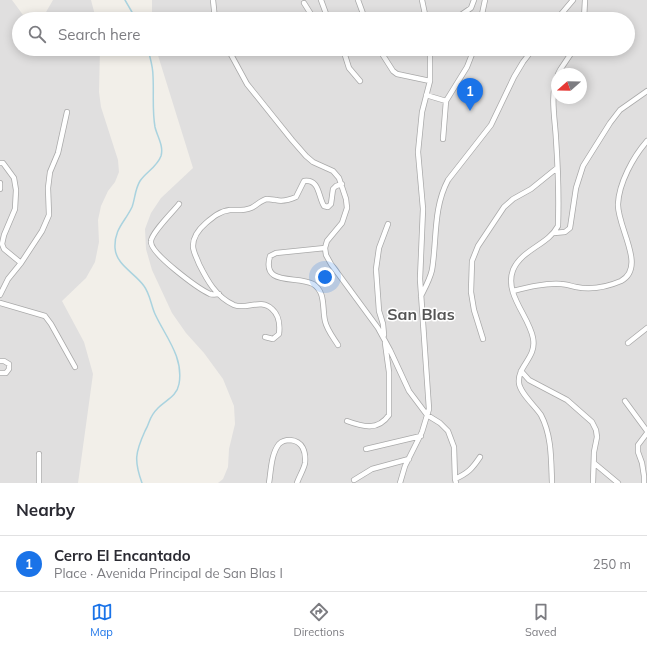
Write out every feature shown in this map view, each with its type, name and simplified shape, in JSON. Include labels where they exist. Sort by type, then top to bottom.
[{"type":"street","points":[[213,0],[214,12]]},
{"type":"street","points":[[321,0],[325,12]]},
{"type":"street","points":[[358,0],[363,12]]},
{"type":"street","points":[[422,0],[425,12]]},
{"type":"street","points":[[465,12],[471,8],[474,0]]},
{"type":"street","points":[[482,12],[485,0]]},
{"type":"street","points":[[563,12],[572,0]]},
{"type":"street","points":[[584,0],[584,12]]},
{"type":"street","points":[[304,3],[310,12]]},
{"type":"street","points":[[232,56],[247,84],[306,156],[313,162],[333,171],[339,178],[342,184],[347,208],[342,223],[326,241],[326,255],[385,339],[409,391],[427,415],[440,423],[448,431],[452,438],[454,447],[456,481]]},
{"type":"street","points":[[345,56],[349,68],[360,81]]},
{"type":"street","points":[[384,56],[393,71],[397,74],[430,81]]},
{"type":"street","points":[[400,483],[405,466],[420,436],[429,409],[420,279],[423,209],[418,152],[422,112],[430,81],[430,56]]},
{"type":"street","points":[[443,139],[446,101],[468,67],[472,56]]},
{"type":"street","points":[[421,296],[431,271],[438,209],[443,189],[448,180],[491,125],[514,77],[528,56]]},
{"type":"street","points":[[561,68],[569,56]]},
{"type":"street","points":[[554,233],[565,232],[570,228],[576,188],[583,166],[610,123],[620,110],[647,91]]},
{"type":"street","points":[[426,95],[446,101]]},
{"type":"street","points":[[552,483],[550,440],[541,416],[521,389],[519,383],[521,371],[532,353],[534,339],[513,291],[511,279],[518,260],[554,233],[558,226],[554,104]]},
{"type":"street","points":[[0,295],[8,279],[21,263],[42,231],[49,215],[48,188],[50,172],[58,153],[67,112]]},
{"type":"street","points":[[513,291],[551,284],[563,284],[590,289],[621,281],[628,276],[633,268],[635,258],[618,205],[620,189],[624,178],[641,148],[647,141]]},
{"type":"street","points":[[0,163],[3,163],[14,178],[16,190],[14,209],[2,244],[4,249],[21,263]]},
{"type":"street","points":[[483,339],[474,310],[471,292],[472,262],[478,246],[504,207],[513,199],[531,189],[557,168]]},
{"type":"street","points":[[265,338],[273,339],[279,334],[279,324],[276,314],[271,308],[264,304],[239,306],[224,299],[211,286],[195,254],[193,246],[196,233],[217,214],[222,212],[228,210],[246,210],[268,199],[283,202],[290,200],[299,194],[304,181],[313,182],[320,192],[321,202],[324,206],[328,207],[331,204],[332,189],[342,184]]},
{"type":"street","points":[[0,183],[0,189]]},
{"type":"street","points":[[179,204],[153,235],[150,242],[151,247],[162,260],[203,290],[212,295],[219,294]]},
{"type":"street","points":[[347,421],[362,427],[373,426],[385,421],[389,415],[389,372],[383,324],[379,311],[376,269],[379,248],[388,224]]},
{"type":"street","points":[[325,248],[276,253],[270,256],[268,261],[270,269],[274,275],[279,278],[307,282],[313,284],[318,289],[323,297],[325,321],[338,345]]},
{"type":"street","points":[[0,302],[45,316],[75,367]]},
{"type":"street","points":[[628,343],[647,328]]},
{"type":"street","points":[[0,361],[4,361],[9,364],[9,369],[6,373],[0,373]]},
{"type":"street","points":[[521,371],[529,380],[566,400],[592,422],[596,430],[597,437],[593,483]]},
{"type":"street","points":[[625,401],[647,432],[638,445],[644,483]]},
{"type":"street","points":[[366,449],[420,436]]},
{"type":"street","points":[[269,483],[274,454],[280,443],[287,440],[296,440],[301,444],[304,452],[305,464],[297,483]]},
{"type":"street","points":[[39,454],[39,483]]},
{"type":"street","points":[[456,481],[473,468],[480,457]]},
{"type":"street","points":[[354,480],[372,469],[409,459]]},
{"type":"street","points":[[594,463],[618,483]]},
{"type":"shaded area","points":[[0,0],[12,0],[21,12],[12,12],[12,56],[100,56],[99,92],[101,107],[118,160],[119,172],[101,206],[98,220],[99,242],[95,262],[86,278],[62,301],[84,342],[93,374],[78,483],[0,483]]},
{"type":"shaded area","points":[[53,0],[91,0],[94,12],[46,12]]},
{"type":"shaded area","points":[[152,0],[647,0],[647,483],[218,483],[223,479],[228,467],[229,449],[235,424],[234,406],[223,379],[172,313],[152,270],[146,249],[145,229],[151,213],[161,198],[193,168],[158,56],[635,56],[635,12],[152,12]]},
{"type":"waterway","points":[[125,0],[132,12]]},
{"type":"waterway","points":[[142,483],[137,463],[139,445],[153,414],[176,392],[180,374],[179,365],[173,347],[155,314],[146,289],[140,281],[122,264],[116,254],[115,248],[116,236],[132,207],[138,184],[157,163],[162,152],[154,121],[153,72],[150,56]]},
{"type":"place","name":"Cerro El Encantado","points":[[470,111]]},
{"type":"district","name":"San Blas","points":[[421,314]]}]
